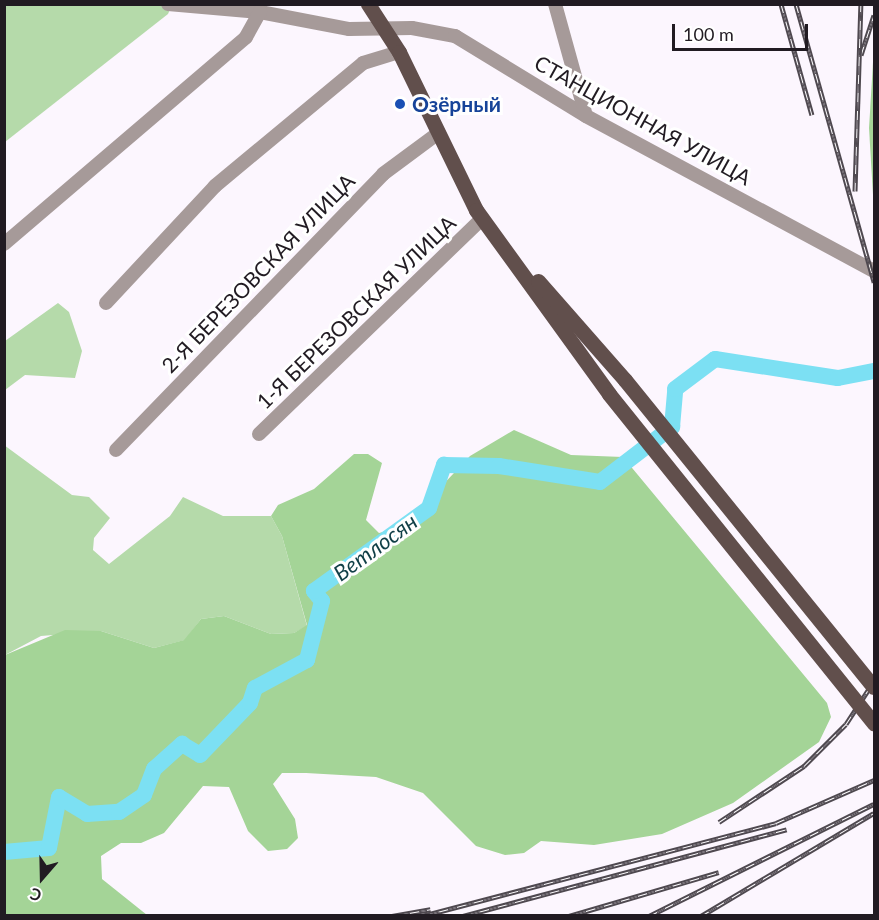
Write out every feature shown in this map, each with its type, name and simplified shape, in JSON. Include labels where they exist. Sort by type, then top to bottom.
[{"type":"main road","points":[[369,4],[399,52],[437,134],[482,219],[609,394],[874,724]]},
{"type":"main road","points":[[482,219],[625,380],[874,687]]},
{"type":"street","name":"СТАНЦИОННАЯ УЛИЦА","points":[[168,4],[260,12],[349,29],[385,29],[455,36],[586,116],[874,271]]},
{"type":"street","points":[[555,4],[586,116]]},
{"type":"street","points":[[4,244],[246,37],[260,12]]},
{"type":"street","points":[[106,303],[215,186],[363,63],[399,52]]},
{"type":"street","name":"2-Я БЕРЕЗОВСКАЯ УЛИЦА","points":[[116,450],[376,182],[437,134]]},
{"type":"street","name":"1-Я БЕРЕЗОВСКАЯ УЛИЦА","points":[[259,434],[482,219]]},
{"type":"green space","points":[[5,5],[172,5],[168,14],[5,142]]},
{"type":"green space","points":[[874,46],[874,212],[869,128]]},
{"type":"green space","points":[[58,303],[69,312],[82,351],[75,378],[25,375],[5,390],[5,341]]},
{"type":"green space","points":[[514,430],[571,455],[623,457],[827,703],[831,717],[819,742],[733,803],[662,834],[594,845],[541,841],[524,853],[505,855],[476,846],[423,793],[376,777],[306,773],[282,773],[273,784],[295,819],[298,838],[287,849],[268,851],[248,831],[229,787],[203,786],[164,833],[141,843],[121,843],[101,856],[102,879],[147,915],[5,915],[5,655],[65,630],[101,631],[154,648],[184,640],[201,619],[224,616],[271,634],[294,633],[307,625],[282,536],[271,516],[278,505],[314,489],[354,454],[368,454],[382,463],[366,520],[379,533],[403,527],[470,456]]},
{"type":"green space","points":[[4,445],[72,495],[89,497],[110,518],[94,538],[93,550],[109,564],[170,516],[183,497],[223,516],[271,516],[282,536],[307,626],[294,633],[271,634],[224,616],[201,619],[185,640],[154,648],[101,631],[41,636],[5,655]]},
{"type":"waterway","name":"Ветлосян","points":[[4,852],[49,848],[59,797],[87,814],[119,812],[144,795],[154,769],[182,744],[200,755],[250,703],[255,688],[307,660],[322,601],[314,591],[429,508],[444,465],[499,466],[600,482],[672,427],[675,389],[715,359],[838,378],[874,371]]},
{"type":"railway","points":[[781,4],[812,115]]},
{"type":"railway","points":[[796,4],[874,282]]},
{"type":"railway","points":[[855,191],[861,4]]},
{"type":"railway","points":[[861,55],[874,15]]},
{"type":"railway","points":[[719,822],[804,766],[846,724],[874,681]]},
{"type":"railway","points":[[422,916],[776,823],[874,780]]},
{"type":"railway","points":[[649,916],[874,804]]},
{"type":"railway","points":[[701,916],[874,813]]},
{"type":"railway","points":[[463,916],[787,829]]},
{"type":"railway","points":[[569,916],[719,872]]},
{"type":"railway","points":[[392,916],[430,909]]},
{"type":"place","name":"Озёрный","points":[[400,104]]}]
